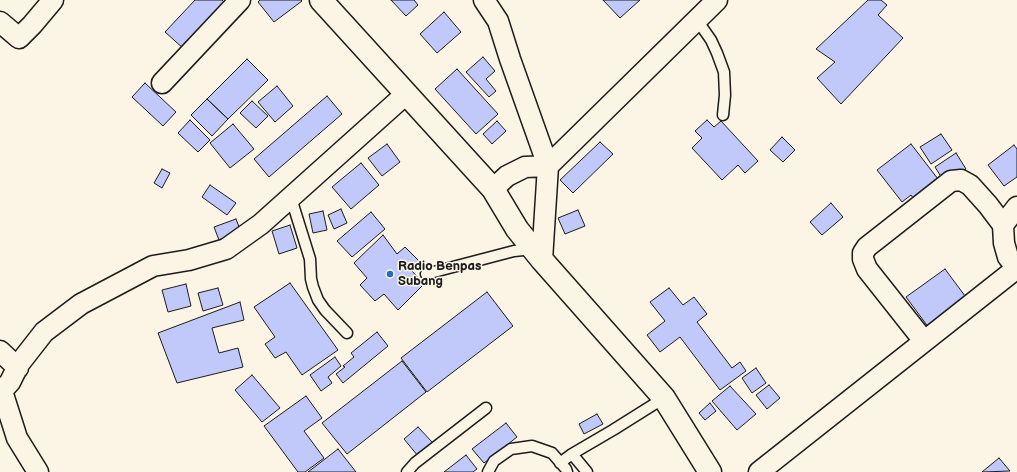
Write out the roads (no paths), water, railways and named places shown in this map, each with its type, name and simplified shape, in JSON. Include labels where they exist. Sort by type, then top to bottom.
[{"type":"main road","points":[[322,0],[493,189],[517,229],[664,398],[710,472]]},
{"type":"street","points":[[0,22],[19,38],[53,0]]},
{"type":"street","points":[[162,83],[240,0]]},
{"type":"street","points":[[484,0],[498,21],[548,166],[538,254]]},
{"type":"street","points":[[493,189],[507,176],[525,167],[548,166],[717,0]]},
{"type":"street","points":[[38,472],[17,438],[1,392],[10,382],[18,368],[44,332],[81,304],[153,266],[189,260],[226,249],[267,219],[406,94]]},
{"type":"street","points":[[758,472],[1017,268],[1008,257],[1004,243],[1003,225],[970,185],[961,180],[951,182],[867,247],[863,253],[863,259],[867,269],[924,341]]},
{"type":"street","points":[[1003,225],[1017,207]]},
{"type":"street","points":[[0,351],[18,368]]},
{"type":"lane","points":[[697,20],[711,40],[724,72],[725,95],[723,115]]},
{"type":"lane","points":[[291,198],[310,259],[311,279],[318,300],[325,310],[347,333]]},
{"type":"lane","points":[[426,274],[514,251],[538,254]]},
{"type":"lane","points":[[560,463],[572,454],[614,430],[664,398]]},
{"type":"lane","points":[[407,472],[414,463],[486,408]]},
{"type":"lane","points":[[488,472],[494,461],[511,449],[532,446],[552,454],[567,472]]},
{"type":"lane","points":[[572,454],[587,472]]},
{"type":"place","name":"Radio Benpas Subang","points":[[390,274]]}]
